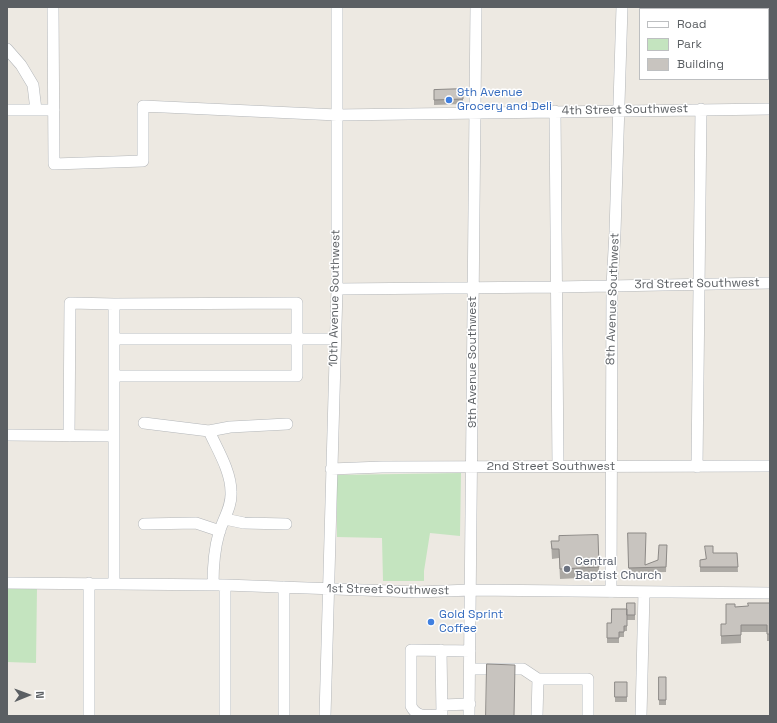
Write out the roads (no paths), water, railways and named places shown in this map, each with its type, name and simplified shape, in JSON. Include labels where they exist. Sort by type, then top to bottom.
[{"type":"street","points":[[7,110],[54,110],[53,7]]},
{"type":"street","name":"10th Avenue Southwest","points":[[325,716],[337,289],[337,7]]},
{"type":"street","name":"9th Avenue Southwest","points":[[469,716],[476,7]]},
{"type":"street","name":"8th Avenue Southwest","points":[[611,592],[612,286],[622,7]]},
{"type":"street","points":[[7,49],[21,65],[33,86],[36,110]]},
{"type":"street","name":"4th Street Southwest","points":[[54,110],[54,164],[142,161],[143,106],[337,115],[770,109]]},
{"type":"street","points":[[697,467],[701,109]]},
{"type":"street","points":[[554,111],[558,466]]},
{"type":"street","name":"3rd Street Southwest","points":[[337,289],[770,283]]},
{"type":"street","points":[[69,436],[70,303],[297,303],[297,376],[114,376]]},
{"type":"street","points":[[114,304],[114,584]]},
{"type":"street","points":[[114,340],[335,339]]},
{"type":"street","points":[[144,423],[209,430],[230,427],[287,424]]},
{"type":"street","points":[[209,430],[230,483],[231,498],[220,531],[214,557],[213,585]]},
{"type":"street","points":[[7,435],[114,436]]},
{"type":"street","name":"2nd Street Southwest","points":[[331,469],[472,466],[770,466]]},
{"type":"street","points":[[224,519],[244,522],[286,524]]},
{"type":"street","points":[[144,524],[196,523],[220,531]]},
{"type":"street","name":"1st Street Southwest","points":[[7,583],[225,585],[418,592],[471,590],[770,593]]},
{"type":"street","points":[[89,584],[89,716]]},
{"type":"street","points":[[225,585],[226,716]]},
{"type":"street","points":[[284,587],[284,716]]},
{"type":"street","points":[[641,716],[644,592]]},
{"type":"street","points":[[441,650],[442,715],[419,715],[414,712],[411,706],[411,650],[441,650],[470,650]]},
{"type":"street","points":[[470,669],[523,669],[538,679],[588,679],[588,716]]},
{"type":"street","points":[[537,716],[538,679]]},
{"type":"street","points":[[442,704],[470,704]]},
{"type":"place","name":"9th Avenue Grocery and Deli","points":[[449,100]]},
{"type":"place","name":"Central Baptist Church","points":[[567,569]]},
{"type":"place","name":"Gold Sprint Coffee","points":[[431,622]]}]
